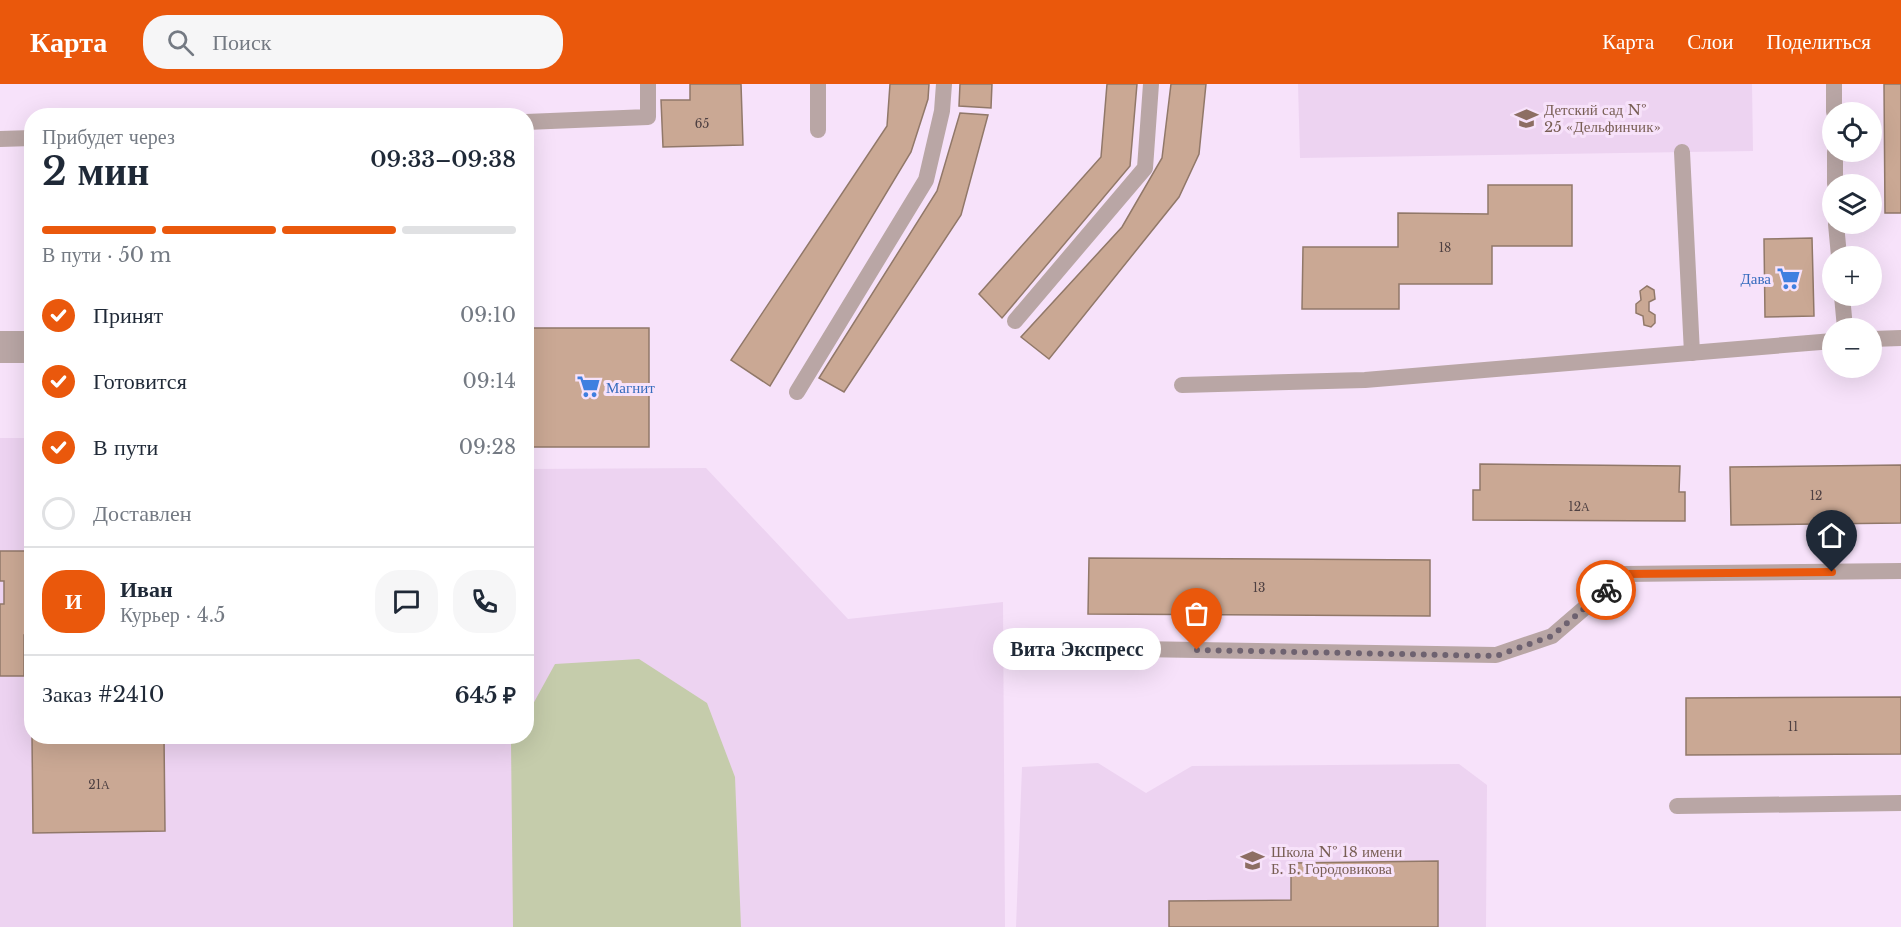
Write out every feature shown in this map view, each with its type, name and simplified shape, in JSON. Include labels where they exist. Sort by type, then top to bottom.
[{"type":"street","points":[[0,347],[24,347]]},
{"type":"lane","points":[[534,122],[648,117],[648,84]]},
{"type":"lane","points":[[818,84],[818,130]]},
{"type":"lane","points":[[797,392],[926,180],[942,111],[944,84]]},
{"type":"lane","points":[[1015,321],[1144,168],[1151,84]]},
{"type":"lane","points":[[1834,84],[1834,102]]},
{"type":"lane","points":[[0,139],[24,138]]},
{"type":"lane","points":[[1682,152],[1692,353]]},
{"type":"lane","points":[[1882,339],[1901,338]]},
{"type":"lane","points":[[1182,385],[1365,380],[1822,342]]},
{"type":"lane","points":[[1018,648],[1496,656],[1552,636],[1624,574],[1901,571]]},
{"type":"lane","points":[[1677,806],[1901,803]]},
{"type":"shaded area","name":"Детский сад № 25 «Дельфинчик»","points":[[1298,84],[1752,84],[1753,151],[1300,158]]},
{"type":"shaded area","points":[[0,438],[24,438],[24,744],[534,744],[534,469],[706,468],[848,619],[1003,602],[1005,927],[0,927]]},
{"type":"shaded area","name":"Школа № 18 имени Б. Б. Городовикова","points":[[1098,763],[1146,793],[1192,766],[1459,764],[1487,785],[1486,927],[1016,927],[1022,767]]},
{"type":"green space","points":[[639,659],[707,703],[735,777],[741,927],[513,927],[511,744],[534,744],[534,702],[555,664]]},
{"type":"building","points":[[690,84],[741,84],[743,145],[663,147],[661,100],[690,100]]},
{"type":"building","points":[[890,84],[929,84],[928,99],[911,152],[770,386],[731,360],[887,126]]},
{"type":"building","points":[[960,84],[992,84],[991,108],[959,106]]},
{"type":"building","points":[[1107,84],[1137,84],[1130,166],[1002,318],[979,294],[1101,157]]},
{"type":"building","points":[[1171,84],[1206,84],[1199,154],[1179,197],[1049,359],[1021,337],[1122,227],[1162,158]]},
{"type":"building","points":[[1884,84],[1901,84],[1901,213],[1885,213]]},
{"type":"building","points":[[960,113],[988,115],[961,215],[844,392],[819,378],[937,191]]},
{"type":"building","points":[[1488,185],[1572,185],[1572,246],[1492,246],[1492,284],[1399,284],[1399,309],[1302,309],[1303,247],[1398,247],[1398,213],[1488,214]]},
{"type":"building","name":"Дава","points":[[1812,238],[1814,316],[1765,317],[1764,239]]},
{"type":"building","points":[[1647,286],[1654,290],[1655,299],[1649,302],[1649,311],[1655,315],[1655,323],[1651,327],[1644,325],[1643,316],[1636,313],[1636,304],[1641,300],[1640,291]]},
{"type":"building","name":"Магнит","points":[[534,328],[649,328],[649,447],[534,447]]},
{"type":"building","points":[[1480,464],[1680,466],[1679,492],[1685,492],[1685,521],[1473,520],[1473,490],[1480,490]]},
{"type":"building","points":[[1901,465],[1901,523],[1731,525],[1730,467]]},
{"type":"building","points":[[0,551],[24,551],[24,676],[0,676],[0,604],[4,604],[4,581],[0,581]]},
{"type":"building","points":[[1089,558],[1430,560],[1430,616],[1088,614]]},
{"type":"building","points":[[1901,697],[1901,754],[1686,755],[1686,698]]},
{"type":"building","points":[[32,744],[164,744],[165,831],[33,833]]},
{"type":"building","points":[[1438,861],[1438,927],[1169,927],[1169,901],[1291,900],[1291,863]]},
{"type":"way so far","points":[[1197,650],[1496,656],[1552,636],[1606,590]]},
{"type":"place","name":"Детский сад № 25 «Дельфинчик»","points":[[1526,118]]},
{"type":"place","name":"Дава","points":[[1789,278]]},
{"type":"place","name":"Магнит","points":[[588,387]]},
{"type":"place","name":"Вита Экспресс","points":[[1197,650]]},
{"type":"place","name":"Школа № 18 имени Б. Б. Городовикова","points":[[1253,860]]},
{"type":"route","points":[[1606,590],[1624,574],[1832,572]]}]
